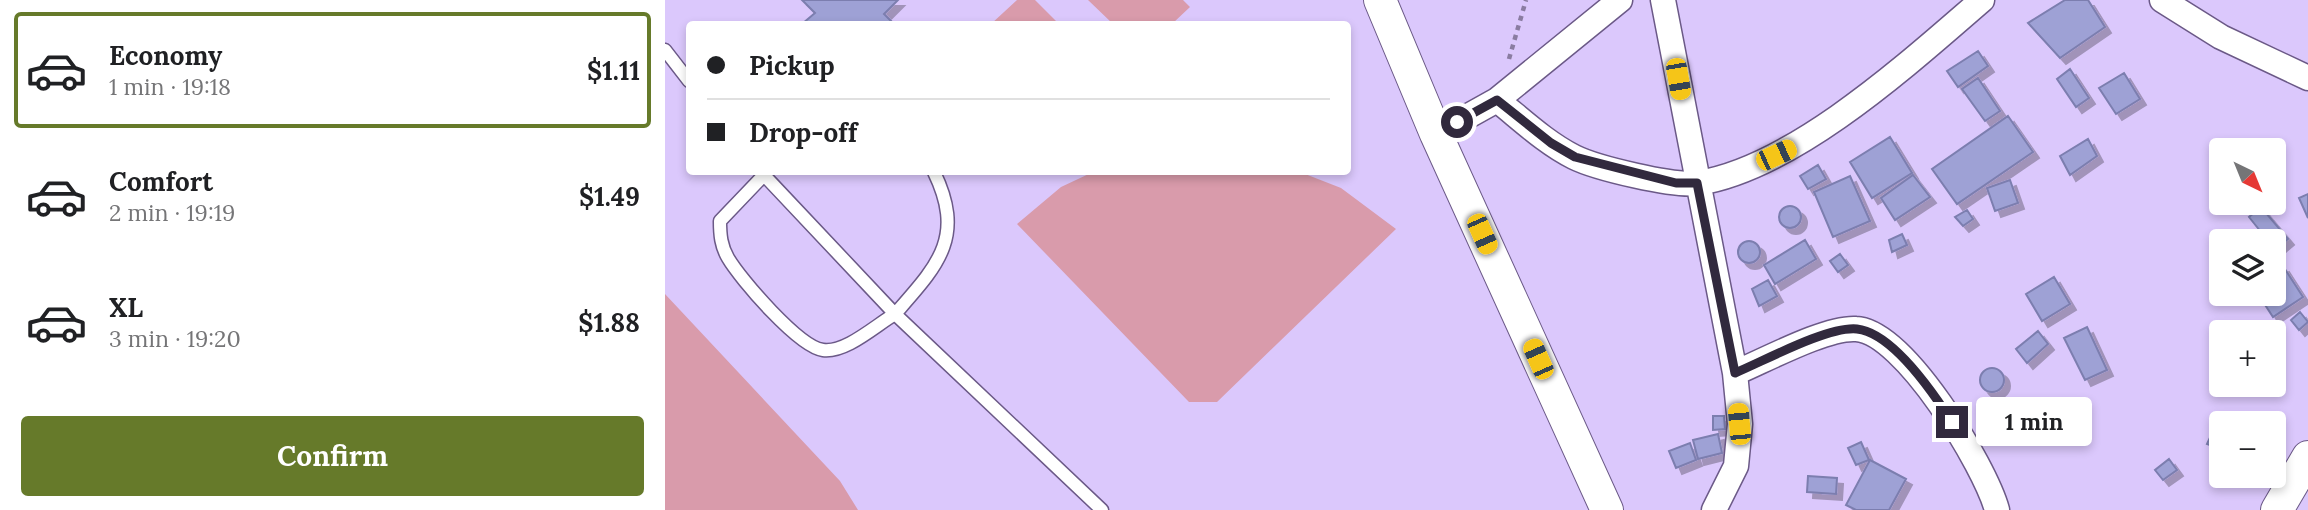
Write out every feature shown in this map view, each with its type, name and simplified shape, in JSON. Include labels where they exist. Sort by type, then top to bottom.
[{"type":"street","points":[[1380,0],[1436,134],[1607,510]]},
{"type":"street","points":[[1436,134],[1497,100],[1620,0]]},
{"type":"street","points":[[1663,0],[1735,373],[1739,424],[1736,466],[1714,510]]},
{"type":"street","points":[[1497,100],[1551,143],[1575,157],[1676,183],[1697,183],[1736,174],[1795,146],[1849,108],[1982,0]]},
{"type":"street","points":[[2162,0],[2221,37],[2308,78]]},
{"type":"street","points":[[1735,373],[1833,332],[1854,328],[1881,338],[1939,403],[1978,462],[1997,510]]},
{"type":"street","points":[[2277,510],[2308,457]]},
{"type":"lane","points":[[665,50],[686,77]]},
{"type":"lane","points":[[763,175],[720,221],[720,241],[728,258],[790,331],[808,345],[825,350],[844,345],[895,314],[937,265],[947,232],[947,199],[935,175]]},
{"type":"lane","points":[[767,175],[895,314],[1102,510]]},
{"type":"path","points":[[1497,100],[1527,0]]},
{"type":"shaded area","points":[[1017,0],[1035,0],[1056,21],[994,21]]},
{"type":"shaded area","points":[[1088,0],[1183,0],[1190,7],[1175,21],[1110,21]]},
{"type":"shaded area","points":[[1087,175],[1308,175],[1341,188],[1396,229],[1217,402],[1189,402],[1017,224],[1061,187]]},
{"type":"shaded area","points":[[665,294],[840,481],[858,510],[665,510]]},
{"type":"building","points":[[802,0],[898,0],[884,14],[891,21],[806,21],[815,13]]},
{"type":"building","points":[[2065,0],[2088,0],[2105,27],[2060,58],[2028,23]]},
{"type":"building","points":[[1978,51],[1988,66],[1958,87],[1947,71]]},
{"type":"building","points":[[2070,69],[2089,98],[2076,107],[2057,79]]},
{"type":"building","points":[[2124,73],[2140,99],[2116,114],[2099,88]]},
{"type":"building","points":[[1978,78],[2000,111],[1985,121],[1962,89]]},
{"type":"building","points":[[2008,116],[2033,152],[1957,204],[1932,169]]},
{"type":"building","points":[[1890,137],[1912,173],[1872,198],[1850,162]]},
{"type":"building","points":[[2088,139],[2097,156],[2070,175],[2060,156]]},
{"type":"building","points":[[1818,165],[1826,179],[1808,189],[1800,176]]},
{"type":"building","points":[[1913,175],[1930,197],[1895,220],[1881,198]]},
{"type":"building","points":[[1850,176],[1870,221],[1833,237],[1814,192]]},
{"type":"building","points":[[2010,180],[2018,203],[1995,211],[1987,188]]},
{"type":"building","points":[[2308,194],[2308,218],[2299,198]]},
{"type":"building","points":[[1790,206],[1798,209],[1801,217],[1798,225],[1790,228],[1782,225],[1779,217],[1782,209]]},
{"type":"building","points":[[1967,210],[1973,219],[1963,226],[1955,217]]},
{"type":"building","points":[[2268,215],[2280,229],[2259,229],[2249,217]]},
{"type":"building","points":[[1902,234],[1907,245],[1892,252],[1889,240]]},
{"type":"building","points":[[1805,240],[1816,259],[1775,284],[1764,265]]},
{"type":"building","points":[[1749,241],[1757,244],[1760,252],[1757,260],[1749,263],[1741,260],[1738,252],[1741,244]]},
{"type":"building","points":[[1840,254],[1848,265],[1838,272],[1830,261]]},
{"type":"building","points":[[2286,271],[2303,297],[2273,317],[2266,306],[2286,306]]},
{"type":"building","points":[[2054,277],[2070,304],[2042,321],[2026,294]]},
{"type":"building","points":[[1768,280],[1777,296],[1759,306],[1752,289]]},
{"type":"building","points":[[2300,312],[2308,322],[2299,330],[2291,320]]},
{"type":"building","points":[[2087,327],[2107,370],[2085,380],[2064,338]]},
{"type":"building","points":[[2038,331],[2048,344],[2027,363],[2016,349]]},
{"type":"building","points":[[1992,368],[2001,371],[2004,380],[2001,389],[1992,392],[1983,389],[1980,380],[1983,371]]},
{"type":"building","points":[[1713,416],[1724,416],[1725,429],[1713,430]]},
{"type":"building","points":[[1718,434],[1722,453],[1698,459],[1693,440]]},
{"type":"building","points":[[1861,442],[1869,460],[1856,465],[1848,448]]},
{"type":"building","points":[[1690,443],[1696,460],[1676,468],[1669,451]]},
{"type":"building","points":[[2169,459],[2177,470],[2163,480],[2155,470]]},
{"type":"building","points":[[1870,460],[1906,479],[1889,510],[1856,510],[1846,505]]},
{"type":"building","points":[[1808,476],[1837,478],[1836,494],[1807,492]]},
{"type":"route","points":[[1457,122],[1497,100],[1551,143],[1575,157],[1595,165],[1676,183],[1697,183],[1735,373],[1833,332],[1854,328],[1881,338],[1896,351],[1952,422]]}]
